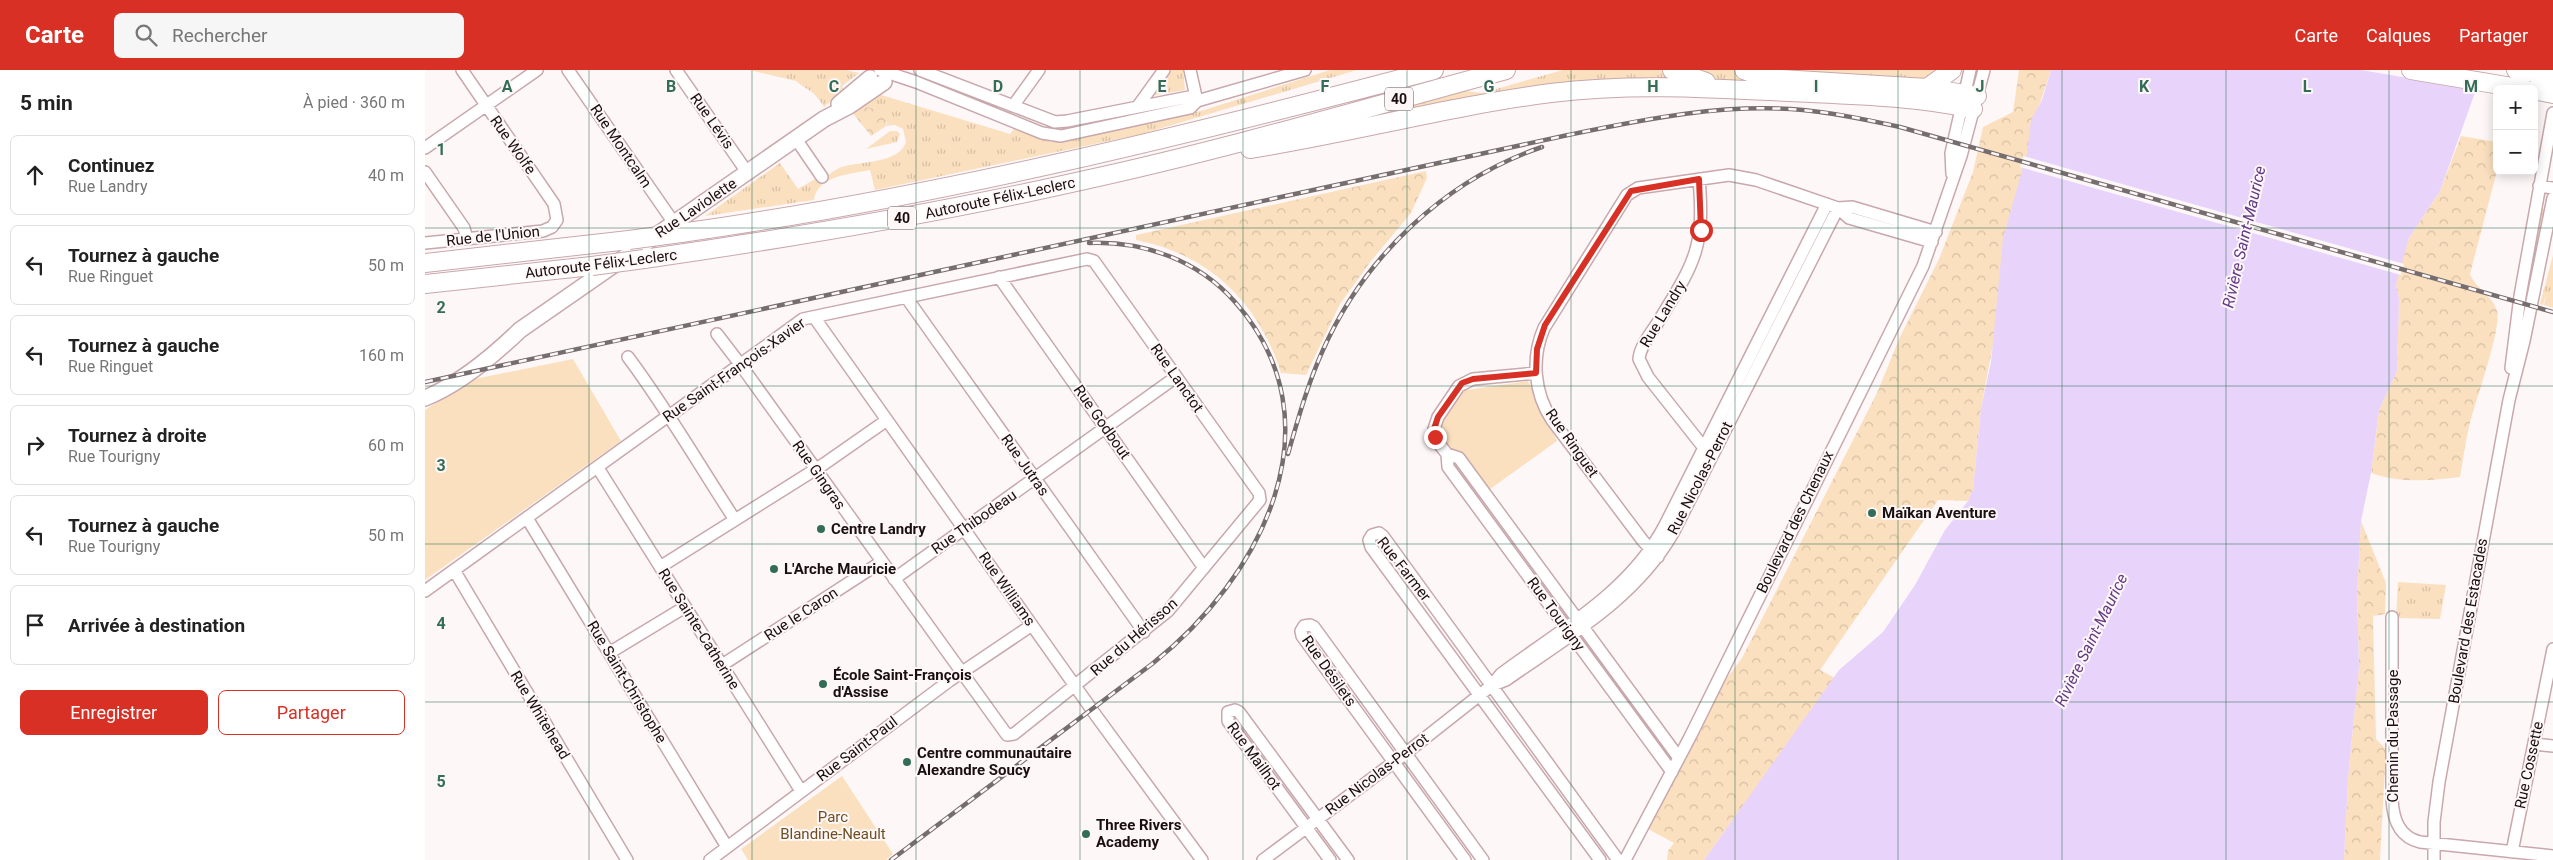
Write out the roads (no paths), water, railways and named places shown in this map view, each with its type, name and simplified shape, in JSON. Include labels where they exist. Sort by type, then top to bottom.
[{"type":"highway","points":[[1247,120],[1388,70]]},
{"type":"highway","name":"Autoroute Félix-Leclerc","points":[[425,263],[629,240],[678,228],[812,212],[985,180],[1115,152],[1247,120],[1434,70]]},
{"type":"highway","name":"Autoroute Félix-Leclerc","points":[[425,284],[644,260],[946,210],[1158,164],[1506,70]]},
{"type":"highway","points":[[1672,70],[1705,82],[1751,90]]},
{"type":"highway","points":[[1744,70],[1765,78],[1927,88],[1969,101]]},
{"type":"highway","points":[[1927,88],[1952,70]]},
{"type":"highway","points":[[2411,70],[2500,85]]},
{"type":"highway","points":[[2516,70],[2553,76]]},
{"type":"highway","points":[[1158,164],[1296,142],[1558,92],[1639,88],[1751,90],[1969,101]]},
{"type":"highway","points":[[2538,91],[2553,94]]},
{"type":"main road","name":"Rue Laviolette","points":[[425,393],[494,343],[520,330],[678,228],[747,172],[824,119],[844,98],[878,76]]},
{"type":"main road","name":"Rue Laviolette","points":[[425,398],[437,393],[499,350],[520,330]]},
{"type":"street","name":"Rue Wolfe","points":[[462,70],[554,204],[557,221]]},
{"type":"street","points":[[425,148],[537,70]]},
{"type":"street","name":"Rue Montcalm","points":[[569,70],[678,228]]},
{"type":"street","name":"Rue Lévis","points":[[676,70],[747,172]]},
{"type":"street","points":[[1013,106],[1039,70]]},
{"type":"street","points":[[1138,106],[1165,70]]},
{"type":"street","points":[[1190,70],[1197,101]]},
{"type":"street","points":[[920,73],[1057,136],[1190,108],[1197,101],[1305,70]]},
{"type":"street","name":"Boulevard des Chenaux","points":[[1969,101],[1970,70]]},
{"type":"street","name":"Boulevard des Chenaux","points":[[1625,860],[1679,758],[1906,300],[1934,237],[1952,178],[1951,153],[1969,101],[1984,70]]},
{"type":"street","points":[[878,76],[920,73],[1059,122],[1189,97],[1197,101]]},
{"type":"street","name":"Boulevard des Estacades","points":[[2509,400],[2514,338],[2553,112]]},
{"type":"street","points":[[796,139],[822,177]]},
{"type":"street","points":[[425,172],[463,228],[467,239]]},
{"type":"street","name":"Rue Ringuet","points":[[1655,553],[1549,416],[1542,399],[1536,373],[1537,349],[1545,325],[1627,195],[1638,188],[1724,175],[1746,178],[1833,206],[1849,218],[1934,237]]},
{"type":"street","name":"Rue Landry","points":[[1699,179],[1701,230],[1696,254],[1684,280],[1644,345],[1639,359],[1648,377],[1708,452]]},
{"type":"street","points":[[2539,186],[2553,188]]},
{"type":"street","name":"Boulevard des Estacades","points":[[2433,843],[2439,782],[2509,400],[2550,226],[2553,198]]},
{"type":"street","name":"Rue Nicolas-Perrot","points":[[1263,860],[1406,754],[1491,686],[1506,680],[1568,630],[1628,590],[1655,553],[1833,206]]},
{"type":"street","name":"Rue de l'Union","points":[[425,243],[543,231],[551,228],[557,221]]},
{"type":"street","name":"Rue Saint-François-Xavier","points":[[425,591],[803,319],[1092,259]]},
{"type":"street","name":"Rue Lanctot","points":[[1092,259],[1260,497]]},
{"type":"street","name":"Rue Godbout","points":[[999,277],[1204,568]]},
{"type":"street","name":"Rue Jutras","points":[[906,297],[1144,632]]},
{"type":"street","name":"Rue Williams","points":[[814,317],[1075,686],[1202,860]]},
{"type":"street","name":"Rue Gingras","points":[[717,334],[961,674],[1004,733],[1009,736]]},
{"type":"street","points":[[628,357],[659,400],[735,520]]},
{"type":"street","name":"Rue Tourigny","points":[[1536,373],[1473,379],[1462,383],[1455,390],[1435,424],[1435,437],[1447,454],[1448,467],[1671,772]]},
{"type":"street","name":"Rue Thibodeau","points":[[894,579],[1176,377]]},
{"type":"street","points":[[660,567],[815,470],[887,420]]},
{"type":"street","name":"Rue Tourigny","points":[[1447,454],[1459,458],[1679,758]]},
{"type":"street","name":"Rue Sainte-Catherine","points":[[597,468],[801,791]]},
{"type":"street","name":"Rue du Hérisson","points":[[1009,736],[1144,632],[1171,608],[1260,497]]},
{"type":"street","name":"Rue Saint-Christophe","points":[[527,518],[727,847]]},
{"type":"street","name":"Rue Farmer","points":[[1600,860],[1371,547],[1369,540],[1372,535],[1379,533],[1383,536],[1618,860]]},
{"type":"street","name":"Rue le Caron","points":[[721,665],[881,562]]},
{"type":"street","name":"Rue Whitehead","points":[[454,570],[627,860]]},
{"type":"street","points":[[609,653],[685,607]]},
{"type":"street","name":"Chemin du Passage","points":[[2392,617],[2394,813],[2398,827],[2405,836],[2414,840],[2433,843]]},
{"type":"street","name":"Rue Saint-Paul","points":[[710,860],[961,674],[1032,625]]},
{"type":"street","name":"Rue Désilets","points":[[1465,860],[1302,636],[1301,631],[1304,626],[1310,625],[1314,627],[1483,860]]},
{"type":"street","name":"Rue Cossette","points":[[2512,852],[2553,649]]},
{"type":"street","name":"Rue Mailhot","points":[[1330,860],[1228,721],[1228,712],[1235,710],[1239,712],[1348,860]]},
{"type":"street","points":[[2533,744],[2553,746]]},
{"type":"street","points":[[2434,860],[2433,843],[2549,857]]},
{"type":"water","name":"Rivière Saint-Maurice","points":[[2051,70],[2483,70],[2440,191],[2409,238],[2396,285],[2399,298],[2397,371],[2379,410],[2371,473],[2361,521],[2357,593],[2359,667],[2348,778],[2344,860],[1704,860],[1839,670],[1883,632],[1915,585],[1945,530],[1968,501],[1973,490],[1981,408],[1991,362],[2003,238],[2027,153],[2031,120],[2042,100]]},
{"type":"railway","points":[[425,382],[1626,123],[1714,111],[1773,108],[1815,111],[1900,127],[2553,312]]},
{"type":"railway","points":[[1288,454],[1308,388],[1323,350],[1340,316],[1361,283],[1385,253],[1441,201],[1473,179],[1506,161],[1542,147]]},
{"type":"railway","points":[[891,860],[1152,664],[1191,629],[1226,588],[1254,544],[1275,496],[1285,447],[1283,398],[1267,349],[1235,302],[1204,275],[1187,264],[1169,256],[1130,245],[1089,243]]},
{"type":"place","name":"Maïkan Aventure","points":[[1872,513]]},
{"type":"place","name":"Centre Landry","points":[[821,529]]},
{"type":"place","name":"L'Arche Mauricie","points":[[774,569]]},
{"type":"place","name":"École Saint-François d'Assise","points":[[823,684]]},
{"type":"place","name":"Centre communautaire Alexandre Soucy","points":[[907,762]]},
{"type":"place","name":"Three Rivers Academy","points":[[1086,834]]},
{"type":"park label","name":"Parc Blandine-Neault","points":[[833,826]]}]
